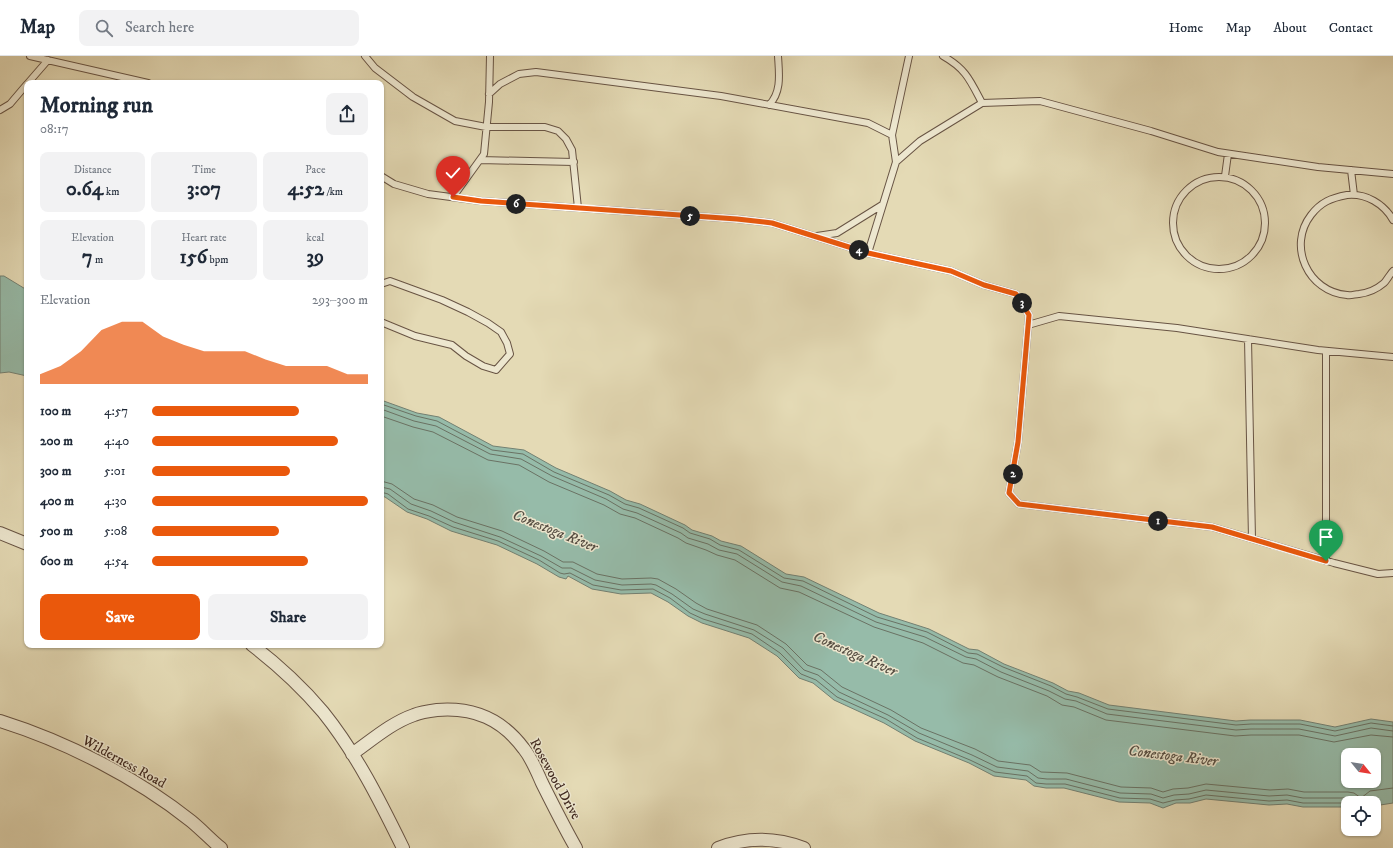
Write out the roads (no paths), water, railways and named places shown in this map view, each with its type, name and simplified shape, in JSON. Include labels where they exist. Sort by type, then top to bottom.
[{"type":"street","points":[[0,534],[24,543]]},
{"type":"street","points":[[256,648],[293,680],[308,695],[332,724],[378,798],[403,848]]},
{"type":"street","name":"Rosewood Drive","points":[[352,754],[394,725],[413,715],[449,709],[476,713],[494,721],[510,732],[524,749],[576,848]]},
{"type":"street","name":"Wilderness Road","points":[[0,721],[34,733],[88,756],[127,777],[155,794],[192,822],[221,848]]},
{"type":"street","points":[[718,848],[731,843],[759,839],[790,843],[804,848]]},
{"type":"lane","points":[[30,56],[135,80]]},
{"type":"lane","points":[[365,56],[375,68],[420,101],[455,121],[486,127],[545,127],[558,131],[566,138],[572,150],[578,208]]},
{"type":"lane","points":[[453,197],[484,154],[489,94],[490,56]]},
{"type":"lane","points":[[769,105],[778,91],[778,56]]},
{"type":"lane","points":[[868,253],[896,162],[892,135],[909,56]]},
{"type":"lane","points":[[943,56],[961,68],[969,77],[982,103]]},
{"type":"lane","points":[[30,80],[48,60]]},
{"type":"lane","points":[[489,94],[500,84],[519,74],[536,72],[721,96],[868,123],[892,135]]},
{"type":"lane","points":[[0,110],[10,104],[24,87]]},
{"type":"lane","points":[[896,162],[920,142],[982,103],[1040,101],[1151,131],[1218,152],[1318,167],[1393,174]]},
{"type":"lane","points":[[1225,176],[1228,154]]},
{"type":"lane","points":[[480,160],[574,162]]},
{"type":"lane","points":[[1351,170],[1354,194]]},
{"type":"lane","points":[[1225,176],[1242,182],[1256,194],[1264,210],[1266,228],[1260,246],[1248,260],[1231,268],[1213,269],[1196,264],[1182,252],[1174,235],[1172,217],[1178,199],[1190,186],[1207,177],[1225,176]]},
{"type":"lane","points":[[384,178],[394,184],[428,194],[481,201],[737,219],[772,223],[868,253],[951,271],[984,285],[1016,294],[1029,315],[1018,442],[1009,493],[1019,504],[1212,527],[1326,561],[1378,574],[1393,573]]},
{"type":"lane","points":[[1393,220],[1388,211],[1373,200],[1354,194],[1334,197],[1317,207],[1305,223],[1300,242],[1303,262],[1313,278],[1328,290],[1347,295],[1367,293],[1384,283],[1393,271]]},
{"type":"lane","points":[[815,236],[837,233],[882,204]]},
{"type":"lane","points":[[384,283],[390,281],[442,300],[468,312],[501,332],[507,343],[510,354],[496,370],[483,366],[466,356],[452,345],[415,336],[384,323]]},
{"type":"lane","points":[[1028,325],[1059,316],[1177,328],[1326,351],[1393,357]]},
{"type":"lane","points":[[1248,339],[1252,539]]},
{"type":"lane","points":[[1326,351],[1326,561]]},
{"type":"water","points":[[0,276],[4,276],[24,288],[24,375],[9,372],[0,373]]},
{"type":"water","name":"Conestoga River","points":[[384,401],[417,413],[439,417],[493,446],[524,450],[556,468],[610,491],[626,500],[640,504],[685,525],[692,530],[712,536],[721,541],[741,546],[786,574],[804,577],[879,613],[929,629],[969,649],[978,650],[1004,664],[1053,683],[1068,691],[1079,693],[1109,705],[1236,721],[1300,720],[1335,727],[1371,719],[1393,722],[1393,803],[1381,805],[1381,796],[1341,796],[1341,807],[1303,807],[1287,804],[1269,805],[1206,799],[1190,803],[1176,803],[1163,808],[1150,803],[1119,802],[1064,788],[1034,786],[1026,780],[994,776],[969,763],[915,741],[884,723],[834,700],[813,683],[799,678],[777,656],[749,638],[702,623],[651,593],[621,594],[592,589],[568,576],[566,579],[559,577],[537,564],[497,545],[451,531],[427,519],[407,512],[384,497]]}]
